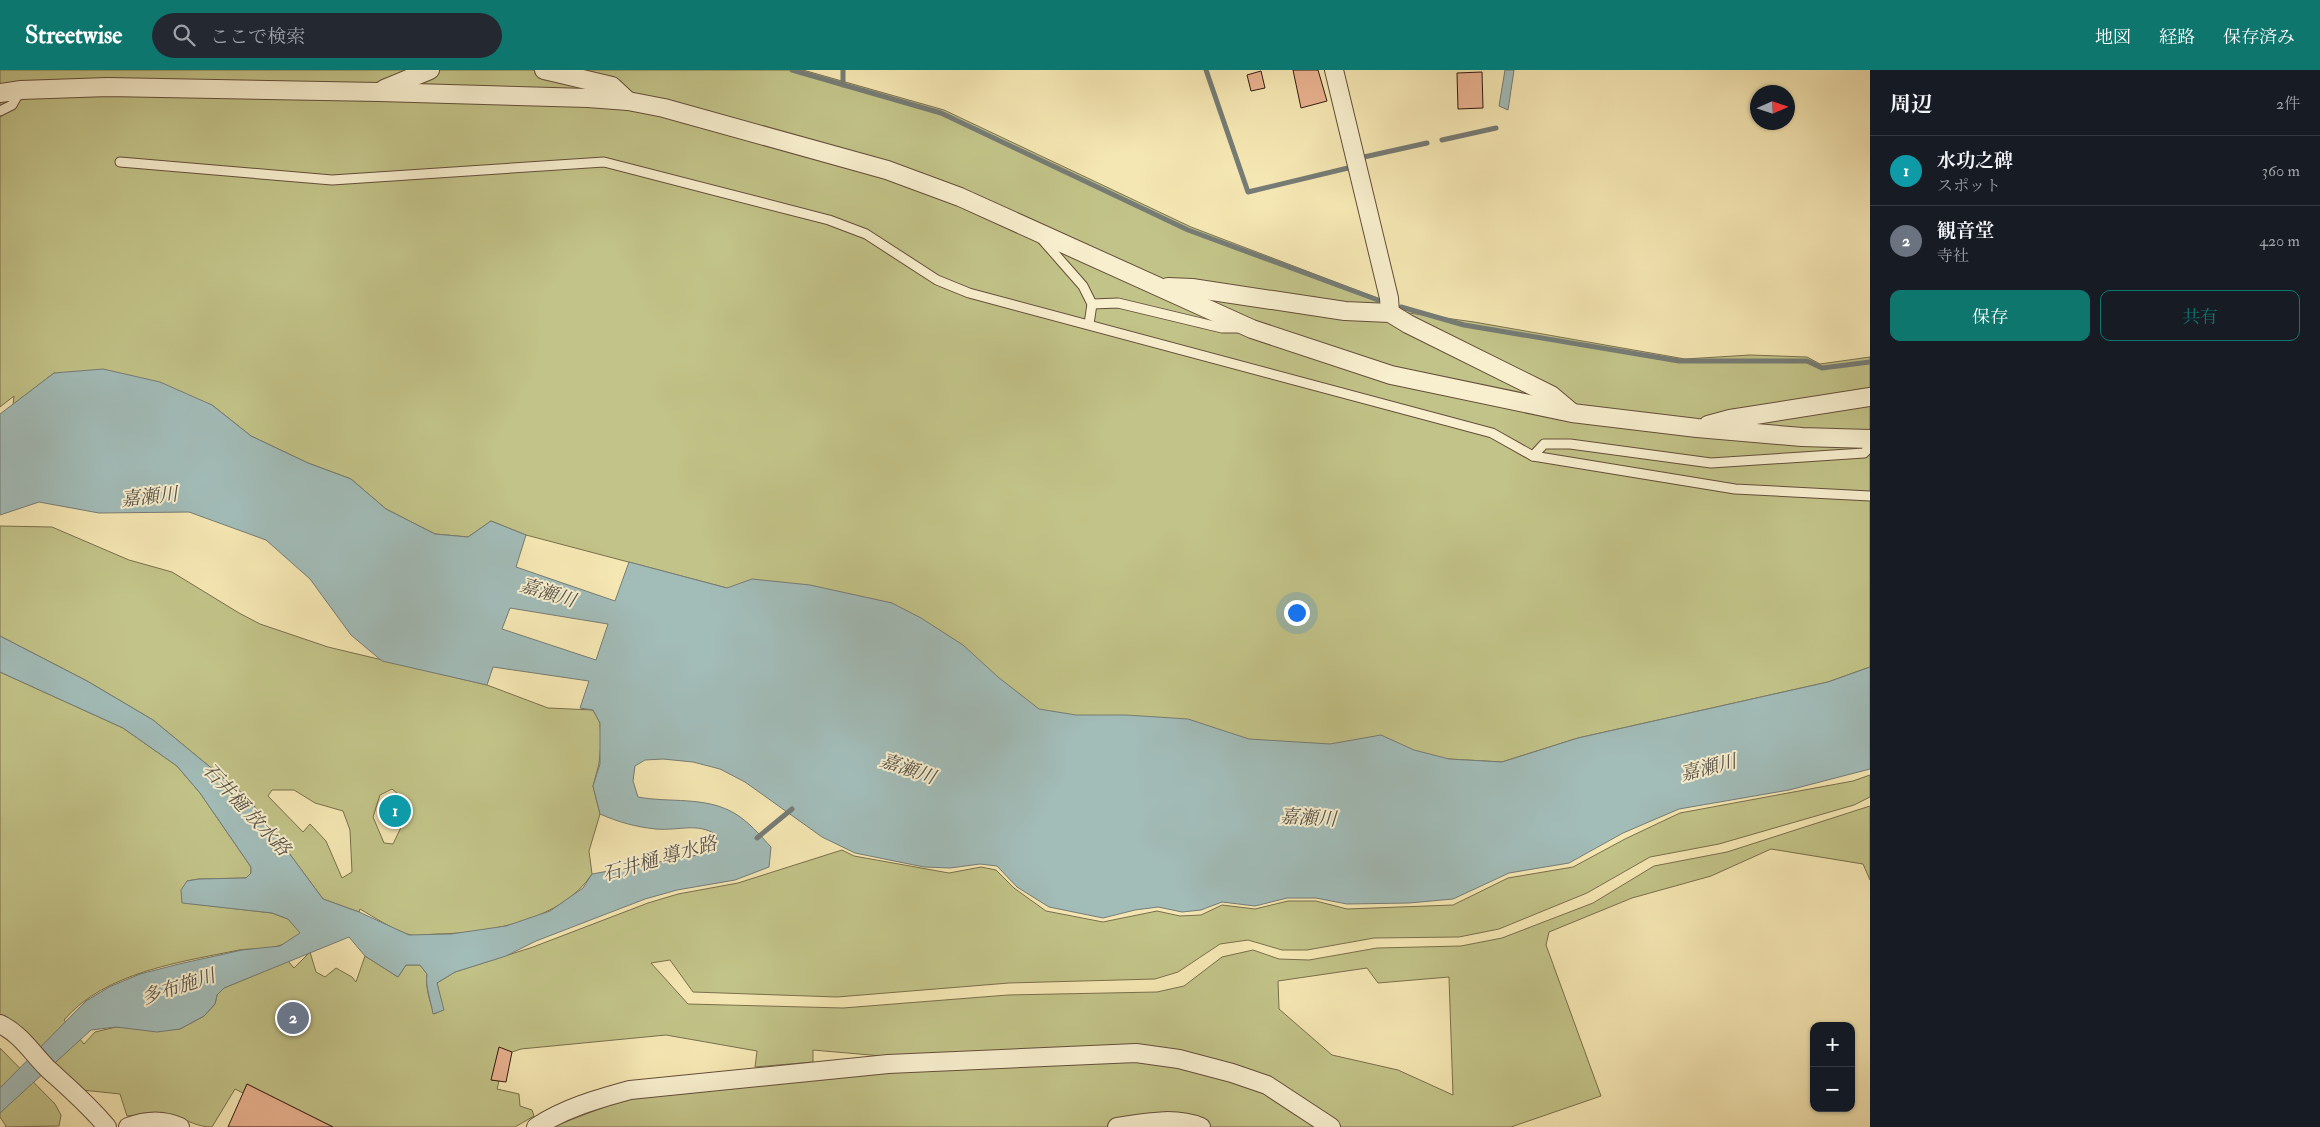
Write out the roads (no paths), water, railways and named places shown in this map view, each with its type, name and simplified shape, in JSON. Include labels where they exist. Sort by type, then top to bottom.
[{"type":"street","points":[[379,92],[430,70]]},
{"type":"street","points":[[544,70],[612,86],[628,101]]},
{"type":"street","points":[[1334,70],[1389,298],[1390,313]]},
{"type":"street","points":[[0,93],[21,90],[108,87],[379,92],[588,98],[628,101],[664,108],[887,170],[960,197],[1252,329],[1391,375],[1572,413],[1697,428],[1802,437],[1870,439]]},
{"type":"street","points":[[1157,287],[1192,288],[1345,311],[1390,313],[1408,324],[1551,394],[1572,413]]},
{"type":"street","points":[[1697,428],[1730,419],[1870,398]]},
{"type":"street","points":[[0,1024],[15,1032],[47,1068],[93,1109],[107,1127]]},
{"type":"street","points":[[536,1127],[549,1118],[590,1101],[630,1090],[888,1064],[1136,1053],[1179,1059],[1232,1073],[1267,1085],[1331,1127]]},
{"type":"street","points":[[128,1127],[143,1122],[161,1121],[180,1127]]},
{"type":"street","points":[[1117,1127],[1158,1121],[1181,1122],[1201,1127]]},
{"type":"lane","points":[[0,111],[12,105],[21,90]]},
{"type":"lane","points":[[120,162],[332,180],[604,162],[829,220],[866,234],[937,280],[969,293],[1492,433],[1532,456],[1735,489],[1870,496]]},
{"type":"lane","points":[[1033,230],[1083,286],[1092,304],[1088,324]]},
{"type":"lane","points":[[1092,304],[1118,303],[1222,328],[1252,329]]},
{"type":"lane","points":[[1532,456],[1544,444],[1570,444],[1711,464],[1864,453],[1870,447]]},
{"type":"water","points":[[1505,70],[1514,70],[1508,110],[1499,106]]},
{"type":"water","points":[[103,369],[160,382],[212,405],[251,436],[308,463],[351,479],[386,509],[435,534],[468,537],[491,521],[526,535],[516,567],[615,601],[629,562],[727,588],[752,579],[810,585],[892,603],[921,618],[963,645],[998,677],[1039,709],[1076,715],[1126,715],[1188,719],[1249,739],[1330,744],[1381,735],[1414,750],[1449,759],[1502,762],[1578,738],[1828,682],[1870,667],[1870,769],[1789,790],[1679,809],[1623,833],[1569,863],[1509,873],[1453,899],[1409,903],[1347,904],[1316,898],[1287,898],[1255,906],[1222,902],[1201,910],[1182,912],[1158,907],[1135,910],[1103,918],[1049,907],[1017,887],[997,866],[980,864],[950,868],[924,867],[855,853],[822,837],[745,782],[720,769],[693,762],[663,759],[645,760],[635,766],[633,781],[638,797],[711,804],[734,813],[749,824],[771,847],[769,867],[735,880],[677,890],[645,899],[536,941],[506,956],[455,972],[437,983],[444,1010],[433,1014],[427,989],[427,974],[420,965],[406,965],[398,977],[365,956],[349,937],[224,988],[217,995],[215,1004],[204,1016],[180,1029],[157,1032],[116,1027],[91,1030],[0,1113],[0,1088],[86,1001],[109,987],[140,974],[179,964],[242,950],[280,946],[300,933],[288,919],[272,913],[182,903],[181,890],[187,881],[246,878],[251,873],[251,867],[200,793],[177,766],[123,728],[0,672],[0,636],[87,681],[153,720],[249,799],[323,899],[359,912],[409,935],[451,934],[506,926],[550,911],[583,888],[592,874],[703,854],[715,845],[717,835],[710,831],[695,828],[656,829],[641,827],[620,822],[600,814],[593,786],[600,764],[600,723],[593,710],[580,708],[589,681],[493,667],[487,685],[382,661],[351,635],[310,579],[266,540],[189,512],[99,513],[39,502],[0,515],[0,414],[54,373]],"holes":[[[510,608],[608,624],[596,660],[502,629]]]},
{"type":"waterway","points":[[792,70],[941,113],[1188,230],[1378,300]]},
{"type":"waterway","points":[[843,70],[843,85]]},
{"type":"waterway","points":[[1206,70],[1248,192],[1348,168]]},
{"type":"waterway","points":[[1442,140],[1496,128]]},
{"type":"waterway","points":[[1364,157],[1427,143]]},
{"type":"waterway","points":[[1401,307],[1464,325],[1679,361],[1807,361],[1822,368],[1870,362]]},
{"type":"waterway","points":[[757,838],[792,809]]},
{"type":"place","name":"水功之碑","points":[[395,811]]},
{"type":"place","name":"観音堂","points":[[293,1018]]},
{"type":"water label","name":"嘉瀬川","points":[[149,496]]},
{"type":"water label","name":"嘉瀬川","points":[[548,592]]},
{"type":"water label","name":"嘉瀬川","points":[[1708,767]]},
{"type":"water label","name":"嘉瀬川","points":[[908,768]]},
{"type":"water label","name":"石井樋 放水路","points":[[247,809]]},
{"type":"water label","name":"嘉瀬川","points":[[1308,817]]},
{"type":"water label","name":"石井樋 導水路","points":[[659,858]]},
{"type":"water label","name":"多布施川","points":[[178,986]]}]
